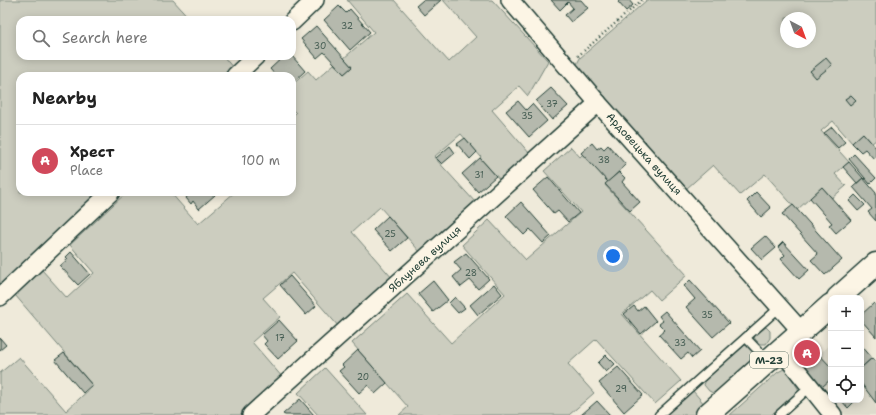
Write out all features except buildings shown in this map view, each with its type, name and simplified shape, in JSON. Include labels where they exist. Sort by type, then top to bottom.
[{"type":"highway","points":[[841,295],[876,264]]},
{"type":"highway","name":"М-23","points":[[707,415],[828,308]]},
{"type":"street","points":[[296,18],[315,0]]},
{"type":"street","name":"Ардовецька вулиця","points":[[510,0],[598,103],[802,331]]},
{"type":"street","points":[[238,72],[252,60]]},
{"type":"street","name":"Яблунева вулиця","points":[[251,415],[598,103]]},
{"type":"street","points":[[0,297],[107,196]]},
{"type":"street","points":[[774,355],[810,387],[833,415]]},
{"type":"lane","points":[[659,415],[780,307]]},
{"type":"lane","points":[[746,338],[774,355]]},
{"type":"lane","points":[[779,415],[810,387]]},
{"type":"path","points":[[566,66],[642,0]]},
{"type":"shaded area","points":[[0,0],[173,0],[187,16],[16,16],[16,60],[226,60],[234,69],[231,72],[16,72],[16,196],[100,196],[0,290]]},
{"type":"shaded area","points":[[347,0],[394,0],[449,62],[476,37],[443,0],[492,0],[548,61],[528,96],[519,86],[492,110],[530,154],[501,181],[461,134],[434,157],[476,203],[421,253],[380,207],[352,232],[393,279],[339,327],[292,273],[263,298],[280,317],[252,342],[283,378],[242,415],[0,415],[0,373],[19,357],[66,411],[93,386],[15,295],[42,270],[67,298],[94,273],[70,245],[123,196],[174,196],[198,224],[230,196],[296,196],[296,82],[308,71],[316,80],[334,64],[344,74],[352,67],[344,58],[374,32]]},
{"type":"shaded area","points":[[647,0],[876,0],[876,140],[872,143],[863,133],[852,143],[833,121],[821,131],[849,162],[835,174],[846,186],[832,198],[822,187],[797,210],[765,174],[740,195],[713,165],[686,189],[577,69],[576,66],[580,58]]},
{"type":"shaded area","points":[[571,147],[580,157],[583,154],[608,182],[605,185],[687,275],[659,300],[650,290],[622,314],[681,381],[655,404],[596,339],[568,364],[594,393],[569,415],[399,415],[408,407],[352,343],[407,294],[451,343],[505,294],[462,245],[489,220],[526,260],[581,212],[544,171]]},
{"type":"shaded area","points":[[766,327],[770,331],[770,338],[766,344],[760,344],[754,336]]},
{"type":"shaded area","points":[[745,345],[752,350],[754,360],[715,394],[709,391],[704,385],[706,379]]},
{"type":"shaded area","points":[[828,346],[828,395],[804,367],[805,362],[816,351],[819,354]]},
{"type":"shaded area","points":[[864,349],[876,363],[876,415],[845,415],[835,403],[864,403]]},
{"type":"shaded area","points":[[325,368],[367,415],[318,415],[298,393]]},
{"type":"shaded area","points":[[784,369],[787,371],[799,390],[771,415],[730,415],[778,372]]},
{"type":"shaded area","points":[[693,391],[705,405],[694,415],[665,415]]},
{"type":"place","name":"Хрест","points":[[807,353]]}]
